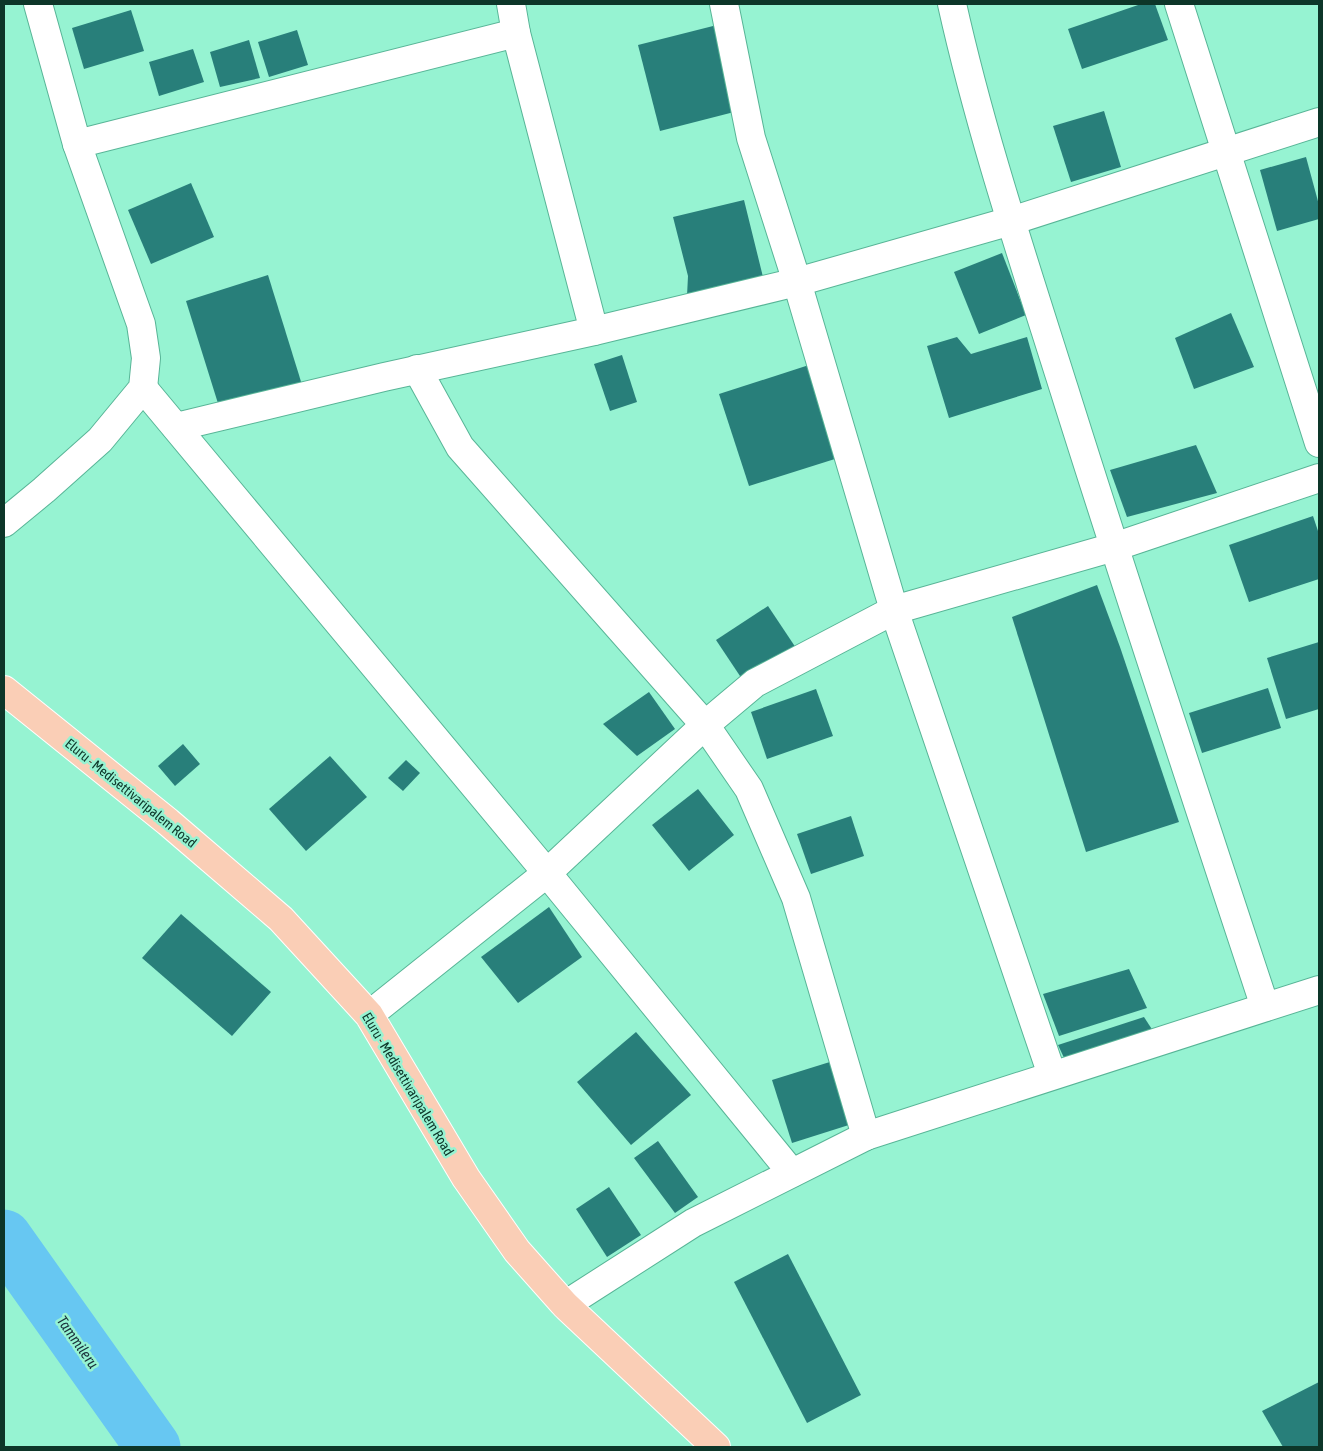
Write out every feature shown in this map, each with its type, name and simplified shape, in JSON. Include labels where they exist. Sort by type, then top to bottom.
[{"type":"main road","name":"Eluru - Medisettivaripalem Road","points":[[4,690],[168,822],[281,919],[369,1015],[466,1178],[517,1251],[565,1305],[716,1447]]},
{"type":"street","points":[[4,524],[100,440],[143,388],[146,358],[141,324],[77,144],[38,4]]},
{"type":"street","points":[[511,4],[516,33],[594,331]]},
{"type":"street","points":[[724,4],[751,138],[797,282],[894,610],[1052,1076]]},
{"type":"street","points":[[952,4],[963,54],[1011,221],[1114,547],[1264,1007]]},
{"type":"street","points":[[1179,4],[1228,152],[1319,443]]},
{"type":"street","points":[[77,144],[516,33]]},
{"type":"street","points":[[176,427],[417,369],[594,331],[797,282],[1011,221],[1319,122]]},
{"type":"street","points":[[417,369],[460,447],[705,725],[749,789],[796,898],[866,1136]]},
{"type":"street","points":[[143,388],[547,873],[792,1173]]},
{"type":"street","points":[[369,1015],[547,873],[705,725],[755,683],[894,610],[1114,547],[1319,478]]},
{"type":"street","points":[[565,1305],[693,1223],[866,1136],[1319,990]]},
{"type":"building","points":[[1141,4],[1155,4],[1168,40],[1082,69],[1068,29]]},
{"type":"building","points":[[131,10],[144,51],[84,69],[72,28]]},
{"type":"building","points":[[717,25],[738,111],[660,131],[638,45]]},
{"type":"building","points":[[297,30],[308,65],[269,77],[258,42]]},
{"type":"building","points":[[249,40],[260,78],[220,87],[210,52]]},
{"type":"building","points":[[193,49],[204,82],[159,96],[149,62]]},
{"type":"building","points":[[1104,111],[1121,167],[1071,182],[1053,126]]},
{"type":"building","points":[[1306,157],[1319,205],[1319,219],[1277,231],[1260,170]]},
{"type":"building","points":[[191,183],[214,237],[151,264],[128,210]]},
{"type":"building","points":[[744,200],[763,277],[687,296],[688,276],[673,217]]},
{"type":"building","points":[[1002,253],[1026,315],[979,334],[954,272]]},
{"type":"building","points":[[268,275],[303,388],[221,413],[186,301]]},
{"type":"building","points":[[1231,313],[1254,367],[1194,389],[1175,338]]},
{"type":"building","points":[[957,337],[971,354],[1027,337],[1042,389],[949,418],[927,346]]},
{"type":"building","points":[[622,355],[637,402],[610,411],[594,364]]},
{"type":"building","points":[[809,365],[838,458],[749,486],[719,394]]},
{"type":"building","points":[[1196,445],[1217,493],[1127,517],[1110,470]]},
{"type":"building","points":[[1313,516],[1319,534],[1319,579],[1249,602],[1229,545]]},
{"type":"building","points":[[1097,585],[1179,822],[1086,852],[1012,617]]},
{"type":"building","points":[[768,606],[796,648],[744,682],[716,640]]},
{"type":"building","points":[[1319,642],[1319,709],[1286,719],[1267,658]]},
{"type":"building","points":[[1268,688],[1281,728],[1202,753],[1189,713]]},
{"type":"building","points":[[816,689],[833,736],[767,759],[751,712]]},
{"type":"building","points":[[649,692],[675,729],[637,756],[603,724]]},
{"type":"building","points":[[183,744],[200,764],[175,786],[158,766]]},
{"type":"building","points":[[330,756],[367,797],[306,851],[269,809]]},
{"type":"building","points":[[406,760],[420,773],[403,791],[388,778]]},
{"type":"building","points":[[698,789],[734,835],[689,871],[652,825]]},
{"type":"building","points":[[851,816],[864,856],[811,874],[797,834]]},
{"type":"building","points":[[549,907],[582,957],[518,1003],[481,957]]},
{"type":"building","points":[[181,914],[271,992],[232,1036],[142,958]]},
{"type":"building","points":[[1129,969],[1147,1008],[1059,1036],[1043,994]]},
{"type":"building","points":[[1144,1017],[1155,1034],[1066,1062],[1058,1045]]},
{"type":"building","points":[[636,1032],[691,1095],[631,1145],[577,1082]]},
{"type":"building","points":[[833,1061],[852,1124],[792,1143],[772,1080]]},
{"type":"building","points":[[658,1141],[698,1197],[675,1213],[634,1158]]},
{"type":"building","points":[[609,1187],[641,1235],[607,1257],[576,1209]]},
{"type":"building","points":[[788,1254],[861,1395],[807,1423],[734,1282]]},
{"type":"building","points":[[1319,1382],[1319,1447],[1283,1447],[1262,1411]]},
{"type":"waterway","name":"Tammileru","points":[[4,1237],[153,1447]]}]
